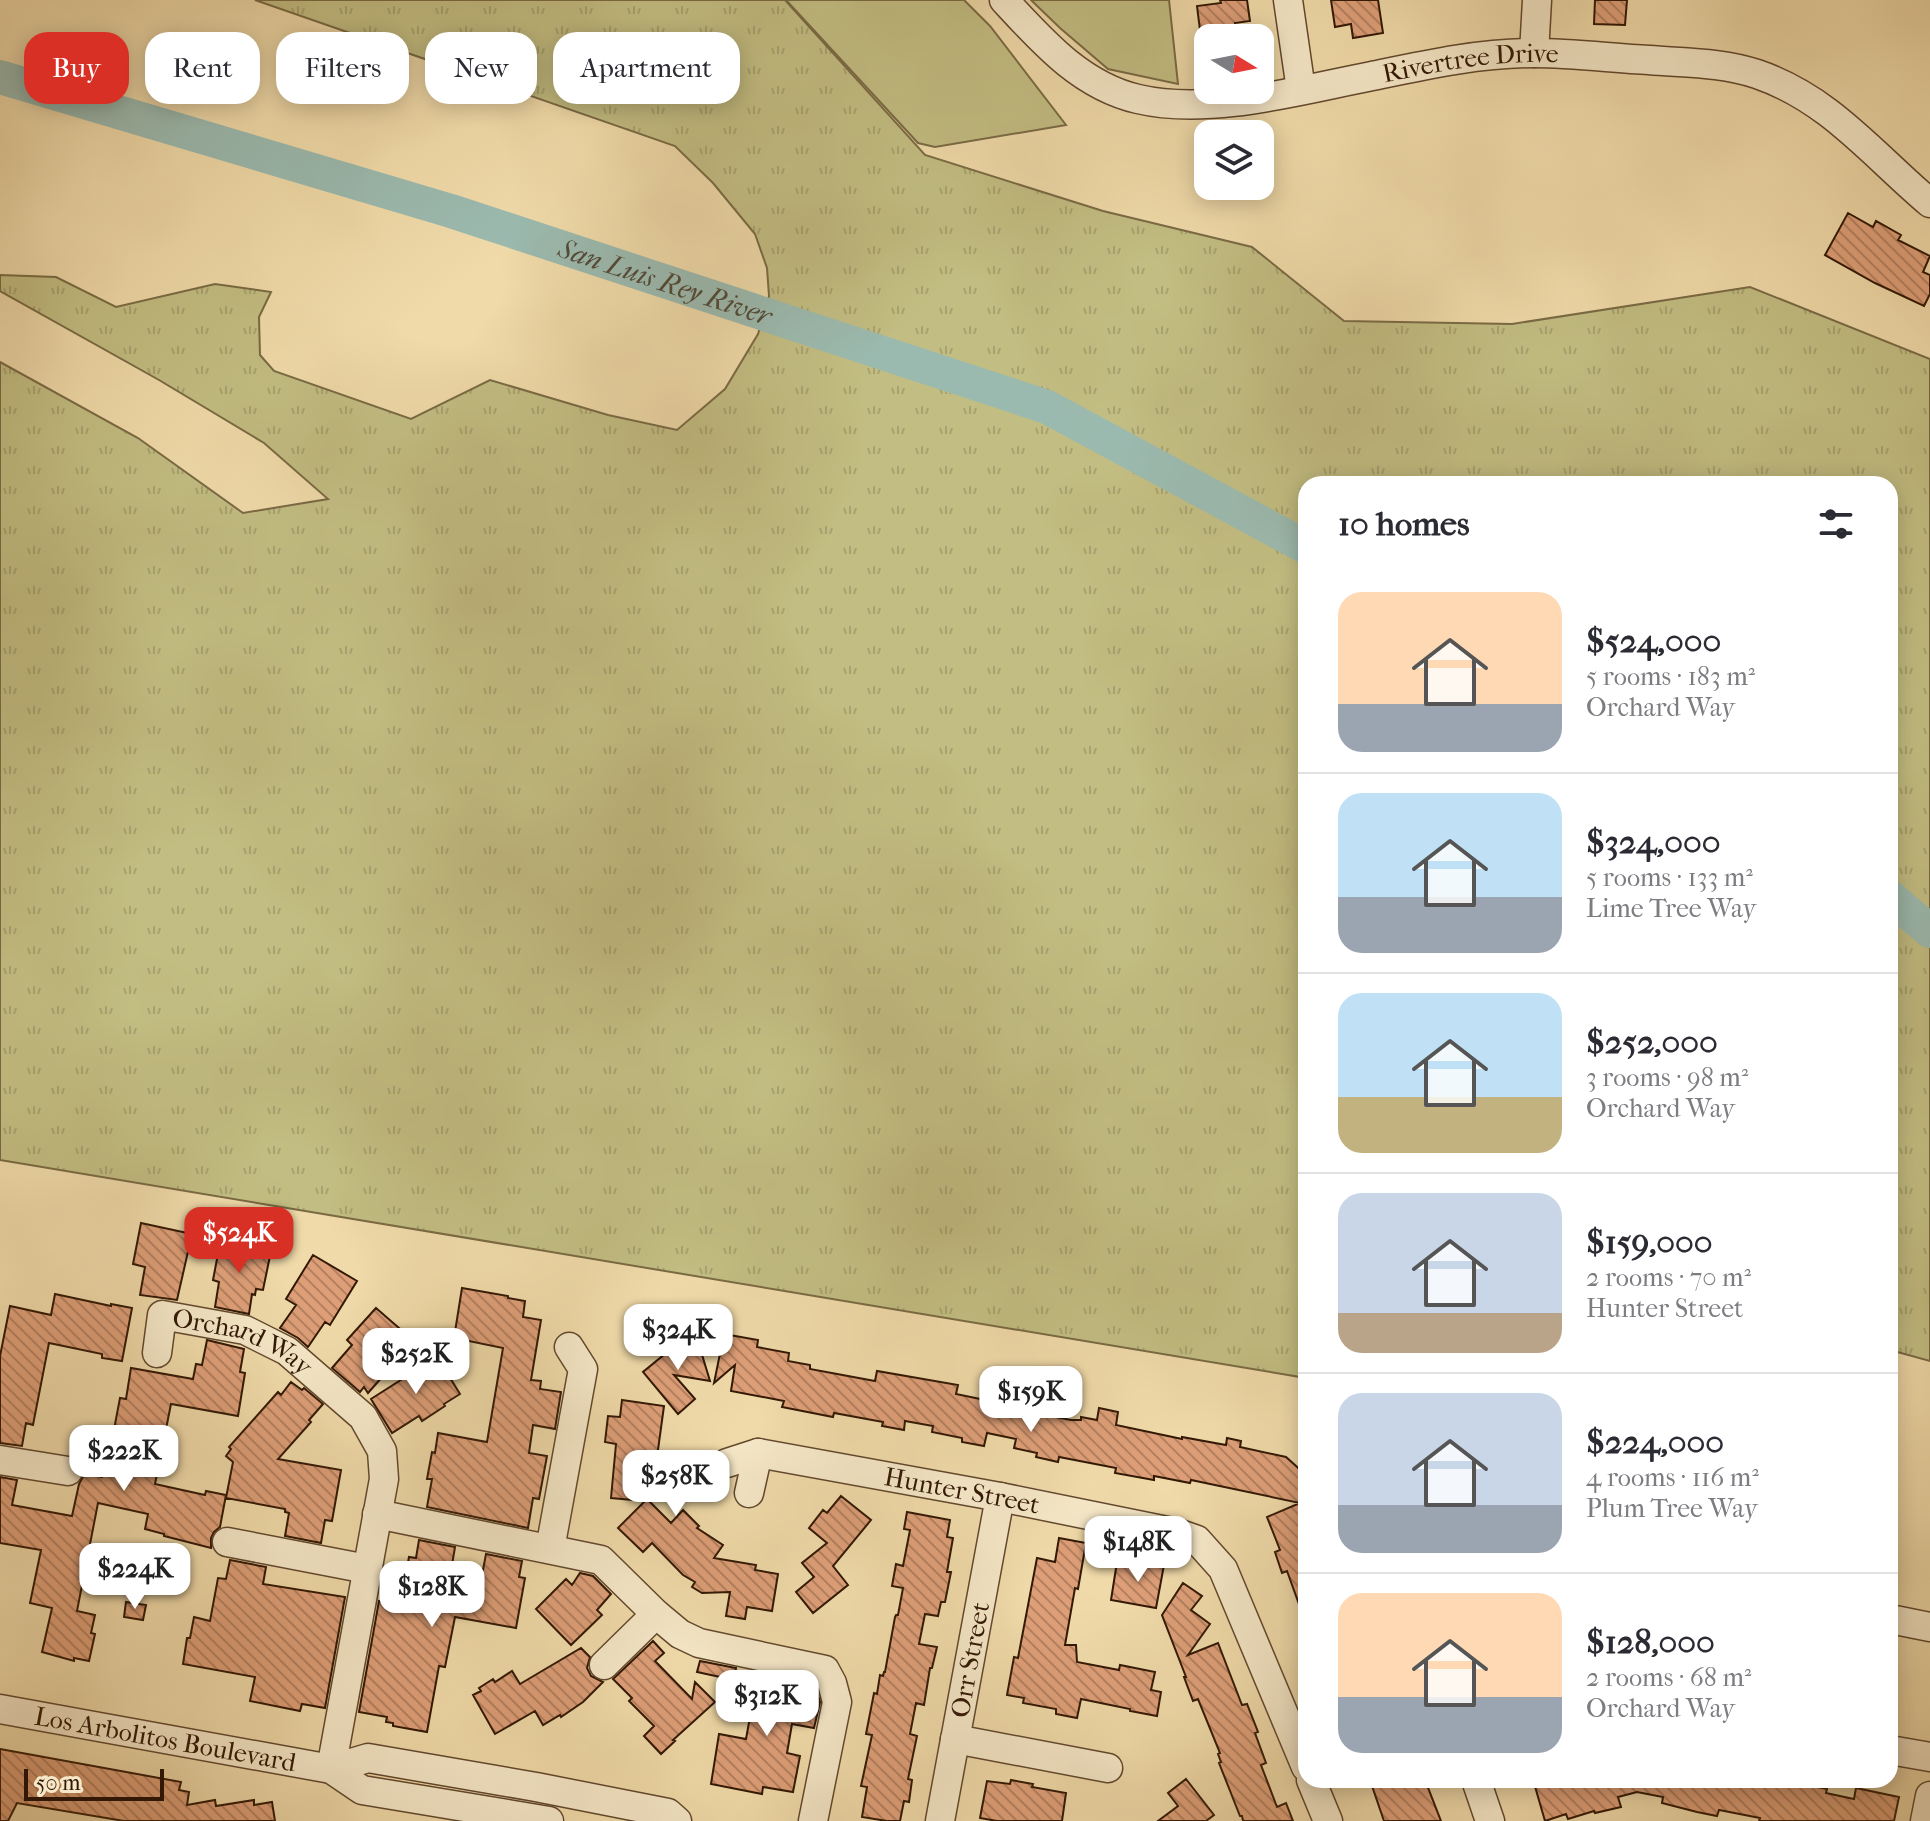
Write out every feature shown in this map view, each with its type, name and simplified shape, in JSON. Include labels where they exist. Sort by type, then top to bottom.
[{"type":"street","name":"Rivertree Drive","points":[[1004,0],[1045,45],[1076,70],[1109,89],[1138,99],[1184,105],[1301,90],[1430,64],[1534,53],[1715,65],[1755,73],[1799,91],[1833,114],[1930,203]]},
{"type":"street","points":[[1288,0],[1301,90]]},
{"type":"street","points":[[1534,53],[1537,0]]},
{"type":"street","name":"Orchard Way","points":[[157,1353],[162,1315],[245,1330],[287,1351],[363,1417],[382,1451],[384,1479],[331,1769]]},
{"type":"street","points":[[550,1549],[583,1369],[569,1347]]},
{"type":"street","points":[[749,1493],[758,1453]]},
{"type":"street","name":"Hunter Street","points":[[727,1463],[758,1453],[1000,1497],[1177,1533],[1197,1540],[1223,1569],[1298,1748]]},
{"type":"street","points":[[0,1460],[68,1471]]},
{"type":"street","name":"Orr Street","points":[[940,1821],[1000,1497]]},
{"type":"street","points":[[377,1514],[601,1560],[680,1634],[699,1643],[825,1670],[837,1702],[813,1821]]},
{"type":"street","points":[[227,1542],[367,1569]]},
{"type":"street","points":[[604,1665],[656,1614]]},
{"type":"street","points":[[1898,1621],[1930,1627]]},
{"type":"street","name":"Los Arbolitos Boulevard","points":[[0,1709],[331,1769],[362,1790],[549,1821]]},
{"type":"street","points":[[955,1739],[1108,1768]]},
{"type":"street","points":[[1898,1751],[1930,1757]]},
{"type":"street","name":"Los Arbolitos Boulevard","points":[[331,1769],[368,1758],[668,1813],[677,1821]]},
{"type":"street","points":[[1314,1788],[1328,1821]]},
{"type":"street","points":[[1479,1788],[1490,1821]]},
{"type":"street","points":[[1925,1821],[1930,1796]]},
{"type":"green space","points":[[255,0],[785,0],[925,155],[1103,211],[1252,247],[1344,321],[1512,324],[1750,287],[1930,359],[1930,1361],[1898,1352],[1898,476],[1298,476],[1298,1377],[0,1160],[0,362],[138,438],[243,513],[328,499],[264,443],[0,291],[0,275],[56,277],[116,307],[215,284],[271,292],[259,317],[260,355],[274,371],[411,419],[490,380],[608,415],[677,430],[725,389],[758,334],[769,296],[767,268],[755,234],[713,183],[675,146],[554,104],[740,104],[740,32],[553,32],[553,104],[537,98],[537,32],[425,32],[425,59],[409,54],[409,32],[347,32]]},
{"type":"green space","points":[[786,0],[964,0],[990,26],[1066,125],[935,147],[918,143]]},
{"type":"green space","points":[[1031,0],[1169,0],[1178,84],[1108,69]]},
{"type":"building","points":[[1220,0],[1247,0],[1250,21],[1199,24],[1197,6],[1221,3]]},
{"type":"building","points":[[1331,0],[1378,0],[1383,33],[1353,38],[1351,24],[1335,27]]},
{"type":"building","points":[[1595,0],[1627,0],[1625,25],[1594,24]]},
{"type":"building","points":[[1848,213],[1873,227],[1876,221],[1901,235],[1898,240],[1930,256],[1923,272],[1930,275],[1930,294],[1924,306],[1825,255]]},
{"type":"building","points":[[141,1223],[192,1234],[177,1300],[140,1295],[145,1267],[133,1264]]},
{"type":"building","points":[[221,1238],[271,1251],[263,1290],[256,1289],[255,1295],[252,1294],[249,1314],[215,1307],[219,1282],[213,1280]]},
{"type":"building","points":[[313,1255],[357,1281],[330,1325],[325,1322],[308,1347],[280,1328],[296,1305],[286,1299]]},
{"type":"building","points":[[462,1288],[525,1301],[523,1317],[541,1320],[531,1380],[541,1381],[540,1389],[561,1392],[555,1429],[533,1425],[529,1453],[547,1456],[539,1499],[533,1498],[528,1528],[427,1507],[432,1479],[427,1479],[438,1433],[487,1442],[503,1348],[454,1338]]},
{"type":"building","points":[[55,1294],[132,1308],[122,1361],[49,1343],[33,1425],[26,1423],[22,1446],[0,1443],[0,1356],[10,1306],[51,1315]]},
{"type":"building","points":[[376,1308],[414,1341],[368,1393],[364,1387],[360,1392],[332,1368],[352,1345],[347,1340]]},
{"type":"building","points":[[724,1334],[758,1340],[757,1347],[789,1353],[788,1361],[810,1365],[810,1369],[875,1381],[877,1371],[958,1385],[956,1394],[995,1402],[997,1393],[1015,1397],[1015,1409],[1071,1420],[1081,1420],[1081,1417],[1097,1420],[1099,1408],[1118,1412],[1116,1425],[1226,1445],[1227,1438],[1241,1441],[1240,1447],[1286,1457],[1298,1468],[1298,1503],[1191,1480],[1190,1483],[1154,1476],[1154,1480],[1115,1473],[1116,1468],[1059,1457],[1058,1462],[1014,1448],[1016,1439],[987,1433],[984,1446],[932,1432],[933,1426],[905,1421],[904,1430],[882,1426],[883,1422],[782,1407],[784,1401],[731,1391],[735,1365],[714,1383]]},
{"type":"building","points":[[696,1335],[710,1381],[674,1375],[695,1399],[678,1414],[643,1372],[682,1340]]},
{"type":"building","points":[[207,1340],[244,1349],[240,1372],[245,1373],[238,1416],[171,1404],[155,1484],[205,1495],[206,1491],[226,1495],[220,1527],[211,1538],[211,1548],[145,1529],[148,1514],[98,1503],[77,1611],[95,1615],[91,1633],[95,1634],[89,1661],[74,1658],[74,1661],[42,1652],[52,1608],[30,1603],[41,1550],[0,1543],[0,1477],[17,1480],[12,1505],[72,1516],[79,1484],[85,1473],[102,1477],[104,1471],[110,1473],[117,1441],[112,1440],[120,1398],[126,1399],[131,1368],[193,1379],[196,1364],[202,1365]]},
{"type":"building","points":[[437,1357],[460,1394],[422,1421],[419,1416],[392,1433],[371,1399]]},
{"type":"building","points":[[291,1382],[302,1390],[304,1388],[323,1404],[278,1459],[341,1470],[332,1521],[325,1520],[321,1543],[285,1536],[289,1513],[285,1509],[226,1498],[233,1462],[226,1456],[231,1449],[229,1447],[278,1392],[281,1395]]},
{"type":"building","points":[[622,1400],[664,1406],[657,1457],[657,1484],[629,1481],[671,1523],[683,1510],[699,1526],[697,1528],[723,1545],[714,1558],[756,1565],[755,1570],[778,1574],[772,1611],[747,1607],[745,1619],[726,1616],[730,1592],[702,1593],[692,1587],[695,1582],[683,1575],[652,1543],[643,1552],[618,1528],[645,1501],[611,1498],[616,1444],[605,1442],[608,1416],[620,1417]]},
{"type":"building","points":[[841,1496],[871,1520],[833,1566],[848,1585],[813,1613],[796,1592],[814,1577],[802,1563],[827,1543],[809,1528],[823,1510],[827,1513]]},
{"type":"building","points":[[1298,1504],[1298,1601],[1287,1571],[1282,1573],[1275,1552],[1280,1550],[1267,1517]]},
{"type":"building","points":[[907,1512],[950,1520],[947,1537],[953,1538],[947,1572],[951,1572],[945,1602],[941,1602],[938,1616],[925,1614],[919,1644],[937,1647],[924,1705],[916,1703],[910,1734],[917,1736],[908,1779],[912,1780],[909,1802],[904,1801],[900,1821],[887,1821],[862,1817],[867,1787],[861,1786],[872,1735],[866,1734],[874,1693],[877,1694],[880,1675],[883,1676],[885,1672],[903,1588],[892,1586],[896,1564],[903,1566],[910,1530],[904,1529]]},
{"type":"building","points":[[1059,1538],[1086,1543],[1065,1645],[1076,1645],[1077,1662],[1119,1670],[1120,1665],[1155,1672],[1151,1690],[1161,1692],[1157,1716],[1081,1699],[1077,1718],[1056,1714],[1056,1709],[1023,1703],[1024,1698],[1007,1695],[1014,1657],[1018,1658],[1037,1558],[1055,1562]]},
{"type":"building","points":[[419,1540],[455,1547],[452,1565],[483,1570],[486,1554],[522,1561],[519,1577],[525,1578],[516,1628],[455,1617],[445,1667],[439,1666],[427,1732],[393,1726],[393,1723],[386,1722],[387,1717],[359,1712],[379,1601],[400,1606],[409,1557],[416,1558]]},
{"type":"building","points":[[230,1560],[266,1567],[263,1584],[345,1597],[325,1708],[302,1704],[300,1711],[250,1701],[255,1677],[183,1664],[194,1617],[210,1621],[218,1578],[226,1579]]},
{"type":"building","points":[[1140,1561],[1164,1565],[1156,1608],[1111,1600],[1117,1562],[1139,1566]]},
{"type":"building","points":[[580,1573],[593,1576],[611,1594],[597,1610],[602,1615],[571,1645],[536,1609],[566,1579],[572,1585]]},
{"type":"building","points":[[1183,1583],[1202,1596],[1191,1610],[1210,1624],[1188,1655],[1218,1643],[1242,1705],[1247,1704],[1258,1732],[1255,1733],[1266,1763],[1261,1765],[1277,1807],[1286,1803],[1293,1821],[1243,1821],[1240,1816],[1219,1763],[1220,1753],[1198,1699],[1193,1701],[1162,1615]]},
{"type":"building","points":[[126,1602],[146,1605],[143,1620],[124,1617]]},
{"type":"building","points":[[653,1641],[664,1653],[655,1661],[692,1699],[695,1682],[715,1702],[661,1754],[644,1736],[654,1726],[629,1701],[632,1698],[613,1679]]},
{"type":"building","points":[[581,1648],[590,1657],[587,1668],[591,1676],[603,1682],[583,1702],[543,1725],[535,1711],[495,1734],[473,1695],[481,1691],[479,1688],[512,1671],[520,1684]]},
{"type":"building","points":[[700,1661],[736,1668],[734,1680],[697,1672]]},
{"type":"building","points":[[758,1673],[815,1687],[820,1702],[814,1728],[792,1724],[787,1753],[800,1756],[793,1792],[763,1787],[762,1794],[711,1784],[719,1734],[746,1739]]},
{"type":"building","points":[[0,1749],[181,1782],[179,1790],[189,1792],[187,1805],[215,1800],[216,1806],[254,1800],[254,1805],[272,1802],[275,1821],[124,1821],[17,1803],[8,1821],[0,1821]]},
{"type":"building","points":[[1186,1779],[1214,1815],[1206,1821],[1158,1821],[1178,1806],[1168,1793]]},
{"type":"building","points":[[1011,1780],[1066,1793],[1062,1821],[980,1818],[987,1781],[1010,1784]]},
{"type":"building","points":[[1373,1788],[1428,1788],[1441,1821],[1384,1821]]},
{"type":"building","points":[[1535,1788],[1822,1788],[1827,1789],[1826,1793],[1854,1799],[1856,1788],[1899,1797],[1894,1821],[1759,1821],[1760,1818],[1719,1810],[1717,1816],[1697,1812],[1662,1803],[1663,1797],[1637,1792],[1618,1797],[1621,1807],[1568,1819],[1566,1814],[1545,1821]]},
{"type":"waterway","name":"San Luis Rey River","points":[[0,77],[451,211],[1047,407],[1298,543]]},
{"type":"waterway","name":"San Luis Rey River","points":[[1898,904],[1930,931]]}]
